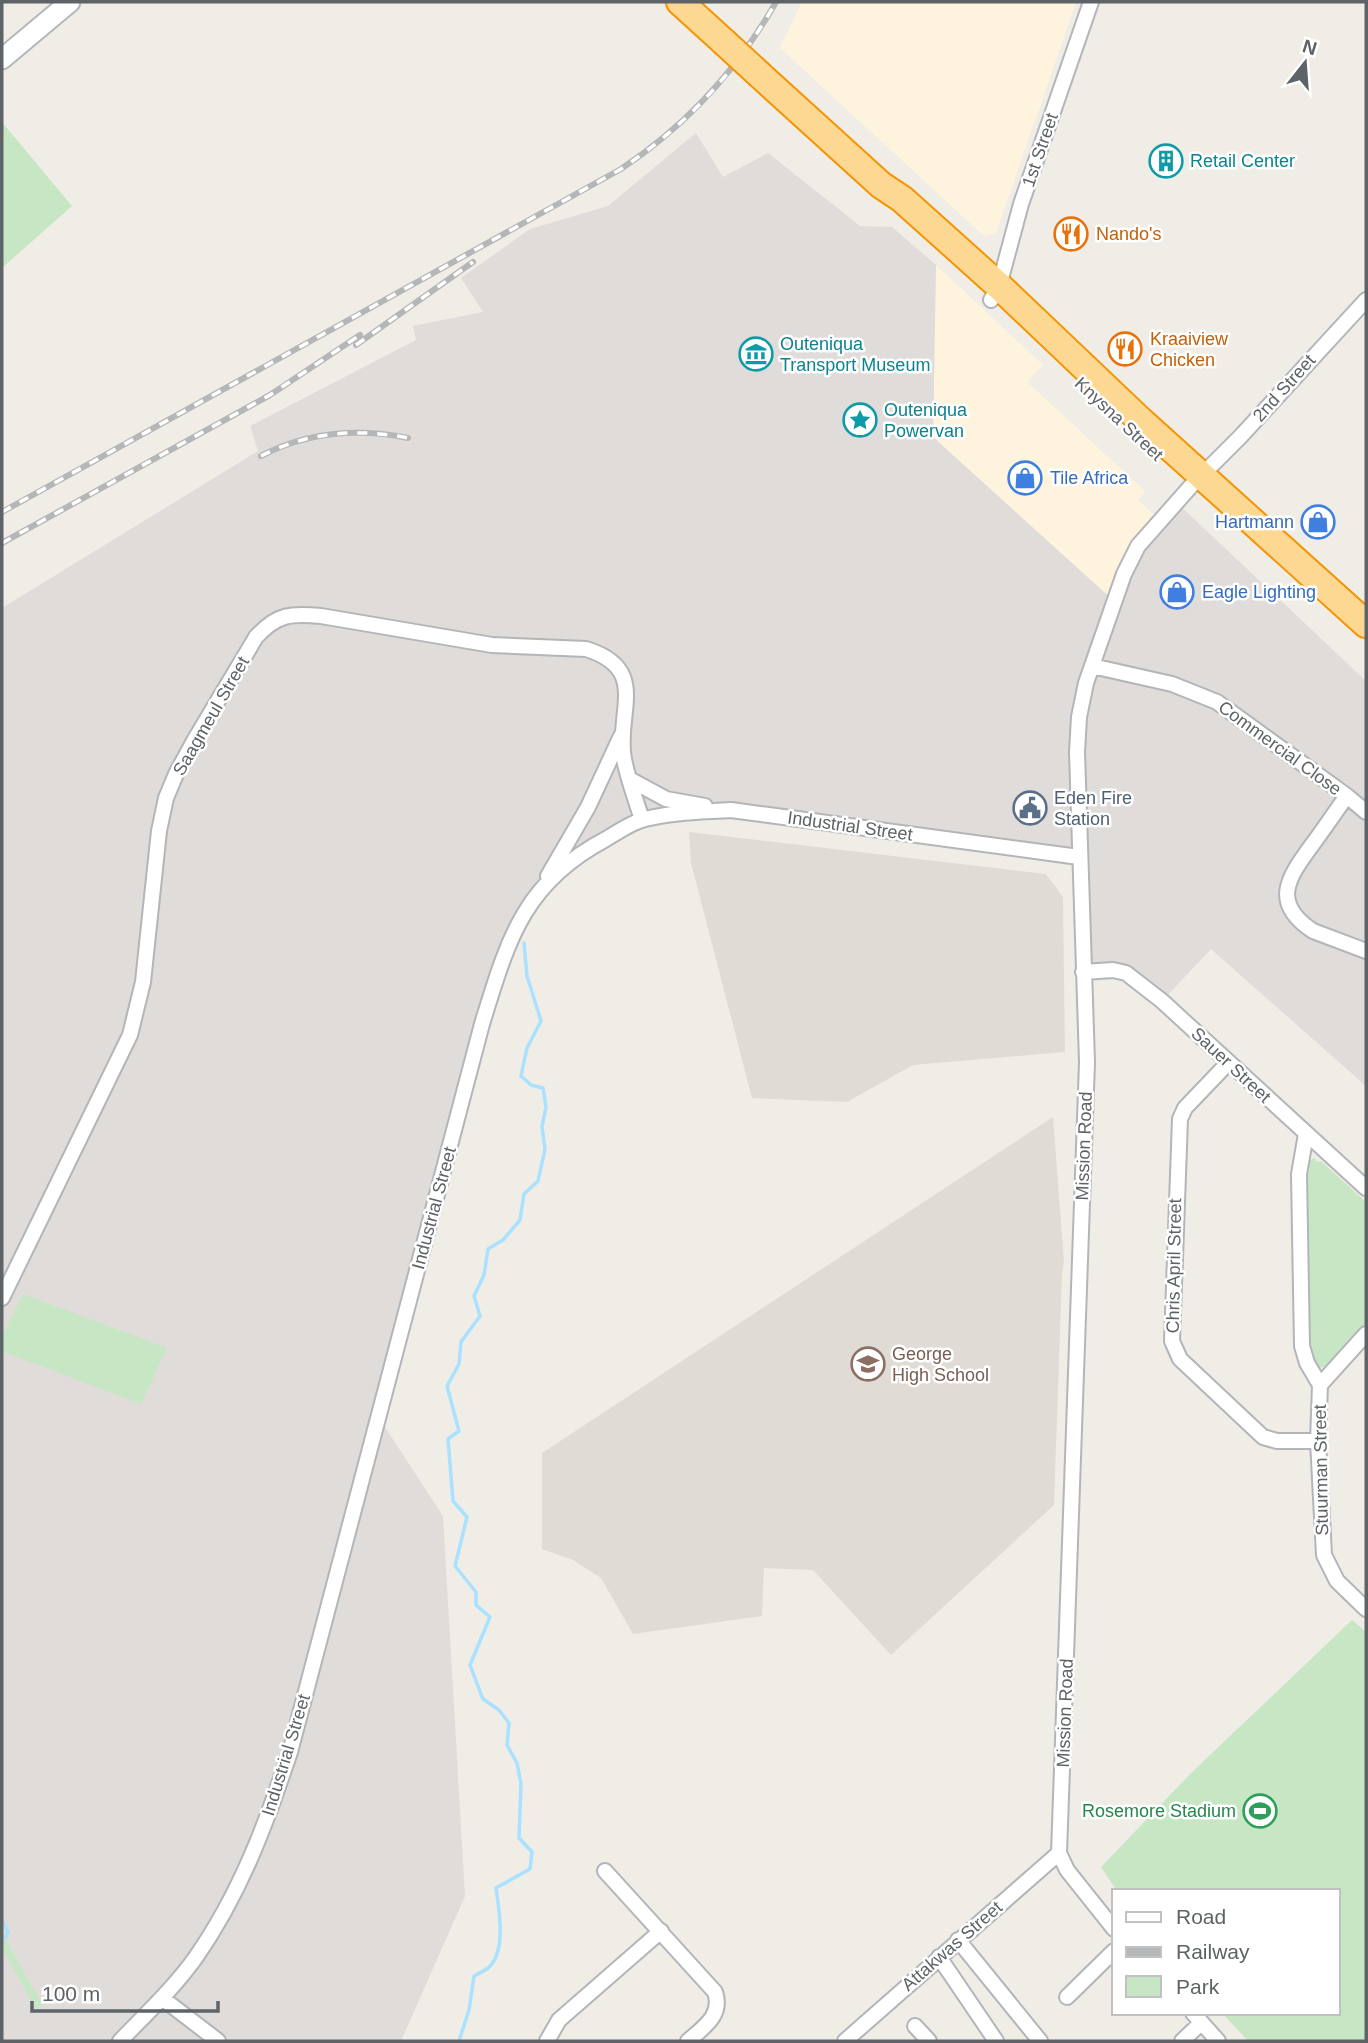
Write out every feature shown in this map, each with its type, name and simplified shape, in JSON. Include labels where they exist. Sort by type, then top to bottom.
[{"type":"highway","name":"Knysna Street","points":[[680,2],[881,185],[902,199],[995,293],[1141,421],[1196,480],[1366,645]]},
{"type":"highway","name":"Knysna Street","points":[[1196,480],[1366,624]]},
{"type":"street","name":"1st Street","points":[[995,293],[1021,204],[1091,2]]},
{"type":"street","points":[[2,59],[59,5]]},
{"type":"street","name":"2nd Street","points":[[1196,480],[1366,300]]},
{"type":"street","name":"Mission Road","points":[[1059,1853],[1087,1062],[1077,734],[1082,700],[1092,666],[1130,560],[1148,533],[1196,480]]},
{"type":"street","name":"Saagmeul Street","points":[[2,1298],[130,1035],[143,982],[163,809],[176,774],[256,636],[269,623],[277,618],[298,614],[492,645],[586,649],[601,654],[619,668],[626,685],[628,701],[623,730],[623,753],[642,820]]},
{"type":"street","name":"Commercial Close","points":[[1092,666],[1172,684],[1217,702],[1366,812]]},
{"type":"street","points":[[541,889],[588,807],[623,730]]},
{"type":"street","points":[[631,780],[666,799],[730,810]]},
{"type":"street","name":"Commercial Close","points":[[1347,796],[1294,868],[1288,881],[1287,896],[1291,910],[1313,931],[1366,951]]},
{"type":"street","name":"Industrial Street","points":[[120,2041],[162,1998],[195,1958],[231,1902],[259,1840],[293,1740],[482,1024],[506,948],[520,919],[541,889],[589,848],[642,820],[675,814],[730,810],[1079,857]]},
{"type":"street","name":"Sauer Street","points":[[1083,972],[1113,970],[1126,973],[1162,1001],[1366,1188]]},
{"type":"street","name":"Chris April Street","points":[[1228,1062],[1185,1108],[1180,1119],[1172,1341],[1180,1359],[1264,1437],[1277,1441],[1318,1441]]},
{"type":"street","points":[[1306,1134],[1299,1174],[1302,1346],[1307,1363],[1320,1385]]},
{"type":"street","name":"Stuurman Street","points":[[1366,1334],[1320,1385],[1318,1441],[1324,1555],[1337,1581],[1366,1609]]},
{"type":"street","points":[[1059,1853],[1067,1870],[1112,1926]]},
{"type":"street","name":"Attakwas Street","points":[[845,2041],[1059,1853]]},
{"type":"street","points":[[605,1871],[715,1992],[717,2011],[688,2041]]},
{"type":"street","points":[[547,2041],[559,2020],[660,1931]]},
{"type":"street","points":[[958,1940],[1040,2041]]},
{"type":"street","points":[[1067,1997],[1112,1953]]},
{"type":"street","points":[[939,1957],[988,2038]]},
{"type":"street","points":[[162,1998],[218,2041]]},
{"type":"street","points":[[1182,2041],[1197,2018],[1218,2041]]},
{"type":"street","points":[[915,2026],[929,2041]]},
{"type":"shaded area","points":[[802,2],[1076,2],[996,233],[984,236],[780,48]]},
{"type":"shaded area","points":[[696,133],[723,177],[768,153],[860,226],[892,227],[936,265],[933,437],[1114,601],[1124,574],[1176,502],[1366,681],[1366,1086],[1211,949],[1162,1001],[1126,973],[1083,972],[1079,857],[731,810],[642,820],[568,864],[506,948],[379,1418],[443,1516],[465,1896],[401,2041],[2,2041],[2,608],[258,451],[250,426],[416,340],[413,326],[483,312],[461,278],[530,229],[608,206]]},
{"type":"shaded area","points":[[936,265],[1043,365],[1027,382],[1145,491],[1138,500],[1160,520],[1114,602],[933,437]]},
{"type":"shaded area","points":[[689,832],[1046,874],[1063,897],[1065,1052],[913,1065],[847,1102],[752,1098],[691,863]]},
{"type":"shaded area","name":"George High School","points":[[1053,1117],[1064,1262],[1054,1505],[891,1655],[813,1570],[764,1568],[762,1616],[633,1634],[601,1578],[573,1560],[542,1549],[542,1453]]},
{"type":"green space","points":[[2,122],[72,206],[2,268]]},
{"type":"green space","points":[[1315,1158],[1366,1202],[1366,1323],[1330,1365],[1320,1368],[1314,1363],[1308,1347],[1304,1171],[1308,1161]]},
{"type":"green space","points":[[23,1294],[167,1348],[141,1404],[2,1351],[2,1337]]},
{"type":"green space","name":"Rosemore Stadium","points":[[1352,1620],[1366,1632],[1366,2041],[1248,2041],[1224,2015],[1340,2015],[1340,1889],[1116,1889],[1101,1867],[1191,1773]]},
{"type":"green space","points":[[2,1931],[43,2006],[36,2009],[2,1948]]},
{"type":"waterway","points":[[459,2041],[469,2010],[474,1976],[488,1968],[498,1952],[500,1930],[496,1888],[530,1869],[532,1852],[519,1838],[521,1784],[517,1763],[507,1745],[509,1723],[499,1710],[483,1699],[470,1665],[490,1617],[476,1605],[476,1592],[455,1566],[467,1517],[453,1501],[448,1439],[459,1431],[447,1386],[459,1364],[461,1342],[480,1316],[474,1296],[484,1275],[488,1249],[503,1240],[520,1220],[524,1194],[538,1181],[545,1149],[542,1127],[546,1107],[543,1088],[531,1085],[521,1076],[527,1048],[541,1021],[527,976],[524,943]]},
{"type":"waterway","points":[[2,1920],[8,1932],[5,1938]]},
{"type":"railway","points":[[2,512],[621,169],[668,134],[709,95],[745,51],[776,2]]},
{"type":"railway","points":[[356,345],[473,262]]},
{"type":"railway","points":[[2,543],[270,395],[360,335]]},
{"type":"railway","points":[[261,456],[296,442],[333,434],[370,433],[408,438]]},
{"type":"place","name":"Retail Center","points":[[1166,161]]},
{"type":"place","name":"Nando's","points":[[1071,234]]},
{"type":"place","name":"Kraaiview Chicken","points":[[1125,349]]},
{"type":"place","name":"Outeniqua Transport Museum","points":[[756,354]]},
{"type":"place","name":"Outeniqua Powervan","points":[[860,420]]},
{"type":"place","name":"Tile Africa","points":[[1025,478]]},
{"type":"place","name":"Hartmann","points":[[1318,522]]},
{"type":"place","name":"Eagle Lighting","points":[[1177,592]]},
{"type":"place","name":"Eden Fire Station","points":[[1030,808]]},
{"type":"place","name":"George High School","points":[[868,1364]]},
{"type":"place","name":"Rosemore Stadium","points":[[1260,1811]]}]
